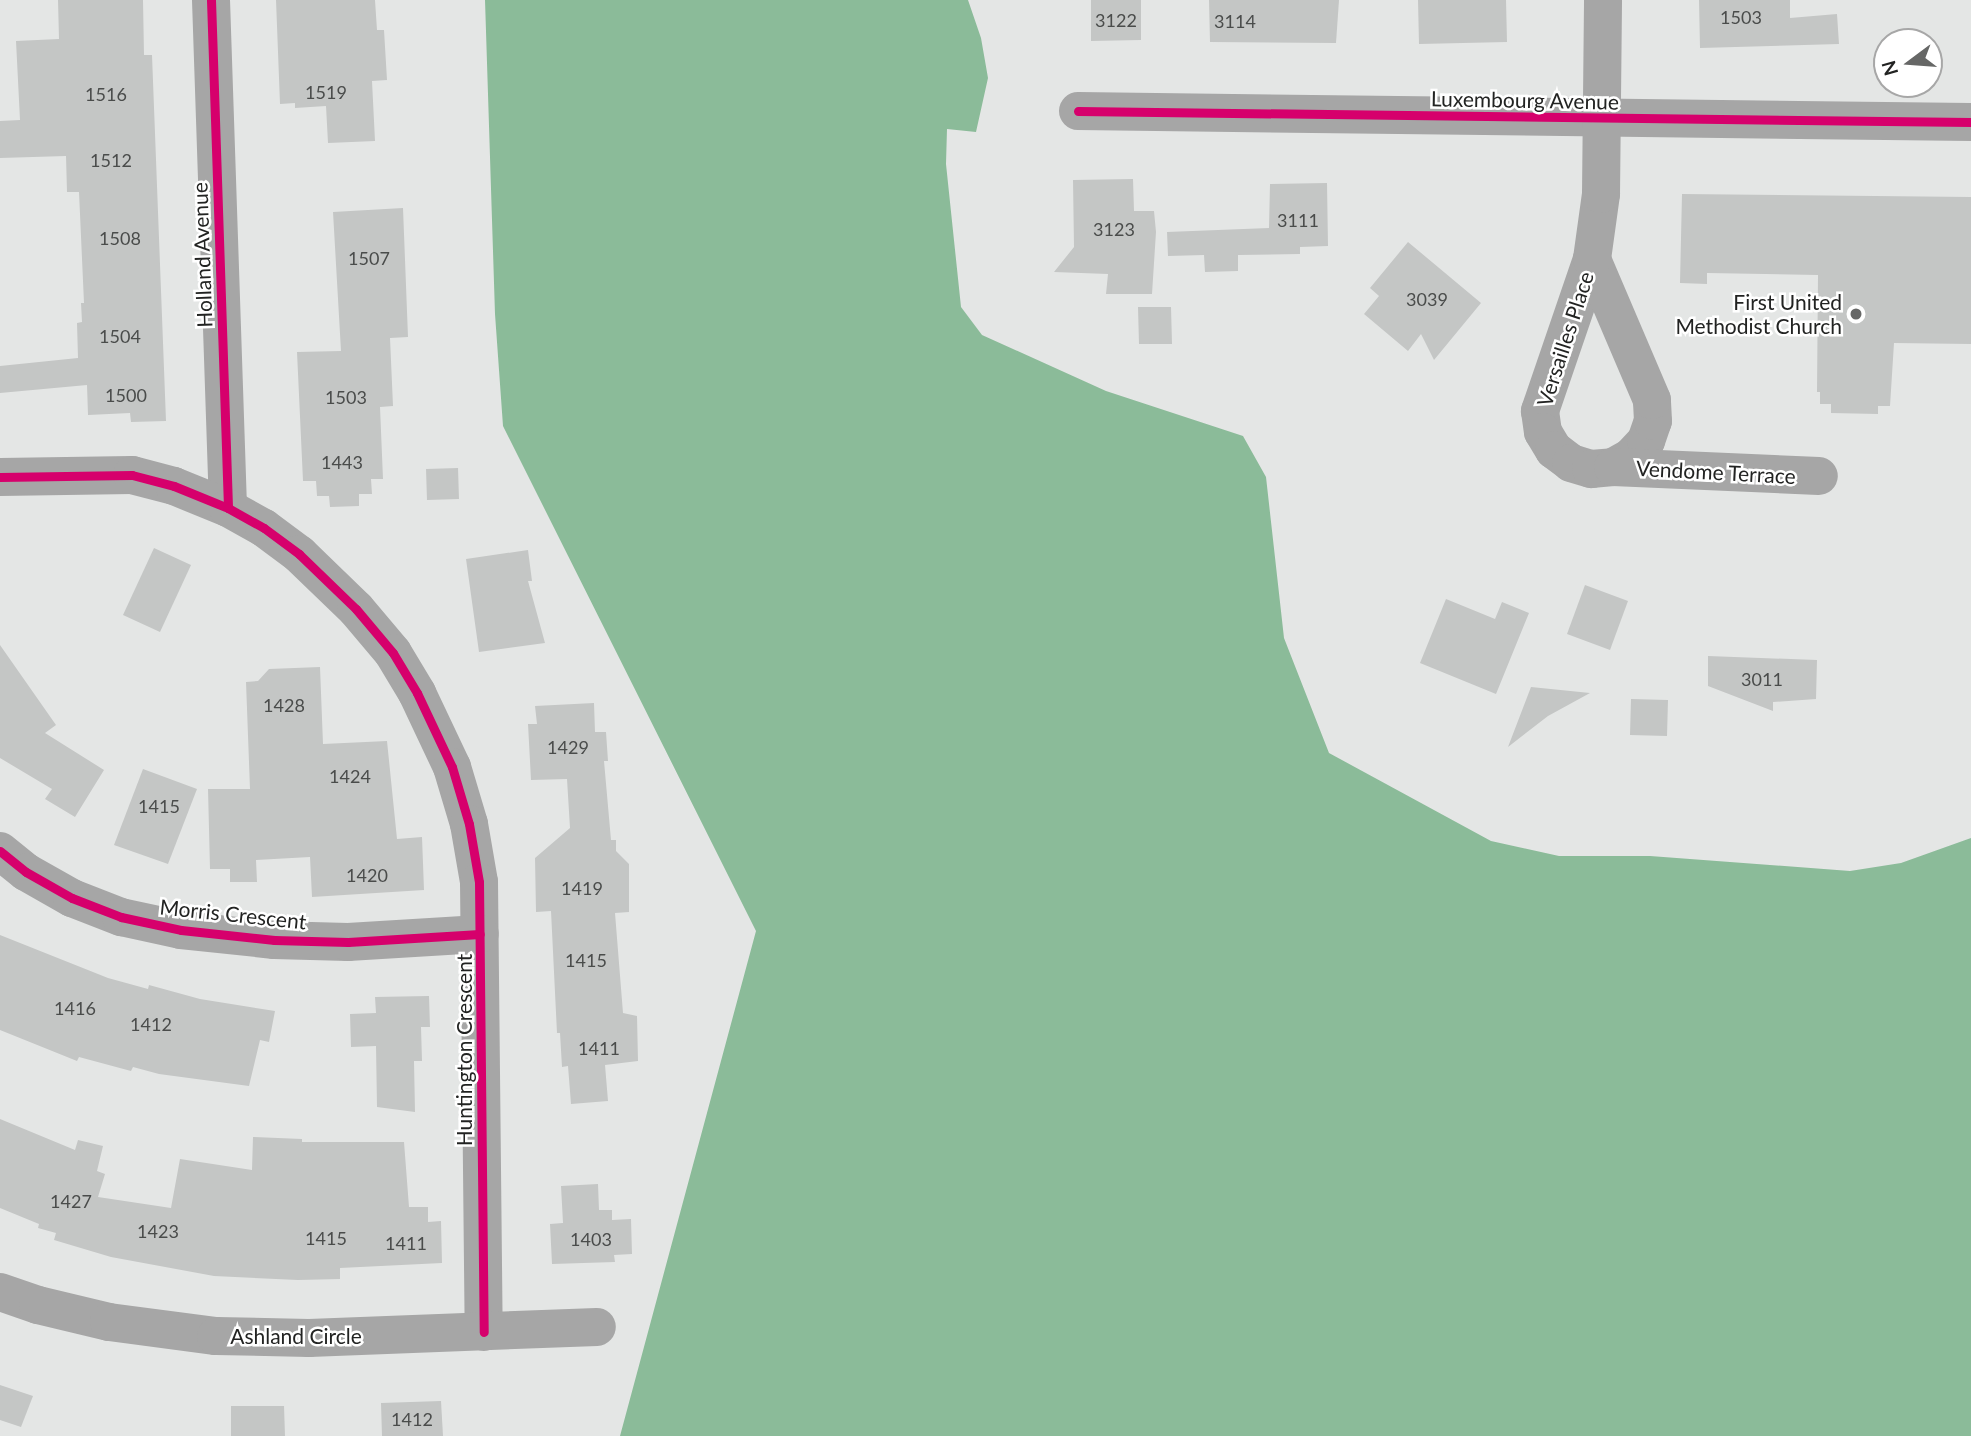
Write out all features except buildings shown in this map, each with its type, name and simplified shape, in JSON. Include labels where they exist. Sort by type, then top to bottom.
[{"type":"street","name":"Holland Avenue","points":[[211,0],[228,508]]},
{"type":"street","name":"Versailles Place","points":[[1592,259],[1653,400],[1653,421],[1646,441],[1631,457],[1612,467],[1591,469],[1571,463],[1554,450],[1543,432],[1539,411],[1592,259],[1601,194],[1603,0]]},
{"type":"street","name":"Luxembourg Avenue","points":[[1078,111],[1971,122]]},
{"type":"street","name":"Vendome Terrace","points":[[1612,467],[1819,476]]},
{"type":"street","name":"Huntington Crescent","points":[[0,477],[132,475],[174,486],[228,508],[299,554],[356,609],[393,653],[417,692],[452,767],[469,824],[479,883],[484,1332]]},
{"type":"street","name":"Morris Crescent","points":[[0,851],[26,872],[72,898],[121,917],[181,930],[274,940],[348,942],[480,934]]},
{"type":"street","name":"Ashland Circle","points":[[0,1292],[38,1305],[109,1322],[216,1336],[309,1338],[597,1327]]},
{"type":"shaded area","points":[[485,0],[968,0],[981,38],[988,78],[976,132],[947,129],[946,164],[961,307],[982,335],[1106,391],[1243,436],[1266,477],[1284,638],[1329,753],[1491,841],[1559,856],[1650,856],[1850,871],[1901,863],[1971,838],[1971,1436],[620,1436],[756,931],[503,426],[495,314]]},
{"type":"cycle path","points":[[211,0],[228,508]]},
{"type":"cycle path","points":[[1078,111],[1971,122]]},
{"type":"cycle path","points":[[0,477],[132,475],[174,486],[228,508],[264,528],[299,554],[356,609],[393,653],[417,693],[452,767],[469,824],[479,882],[484,1332]]},
{"type":"cycle path","points":[[0,851],[26,872],[72,898],[121,917],[181,930],[274,940],[348,942],[480,934]]},
{"type":"place","name":"First United Methodist Church","points":[[1856,314]]}]
